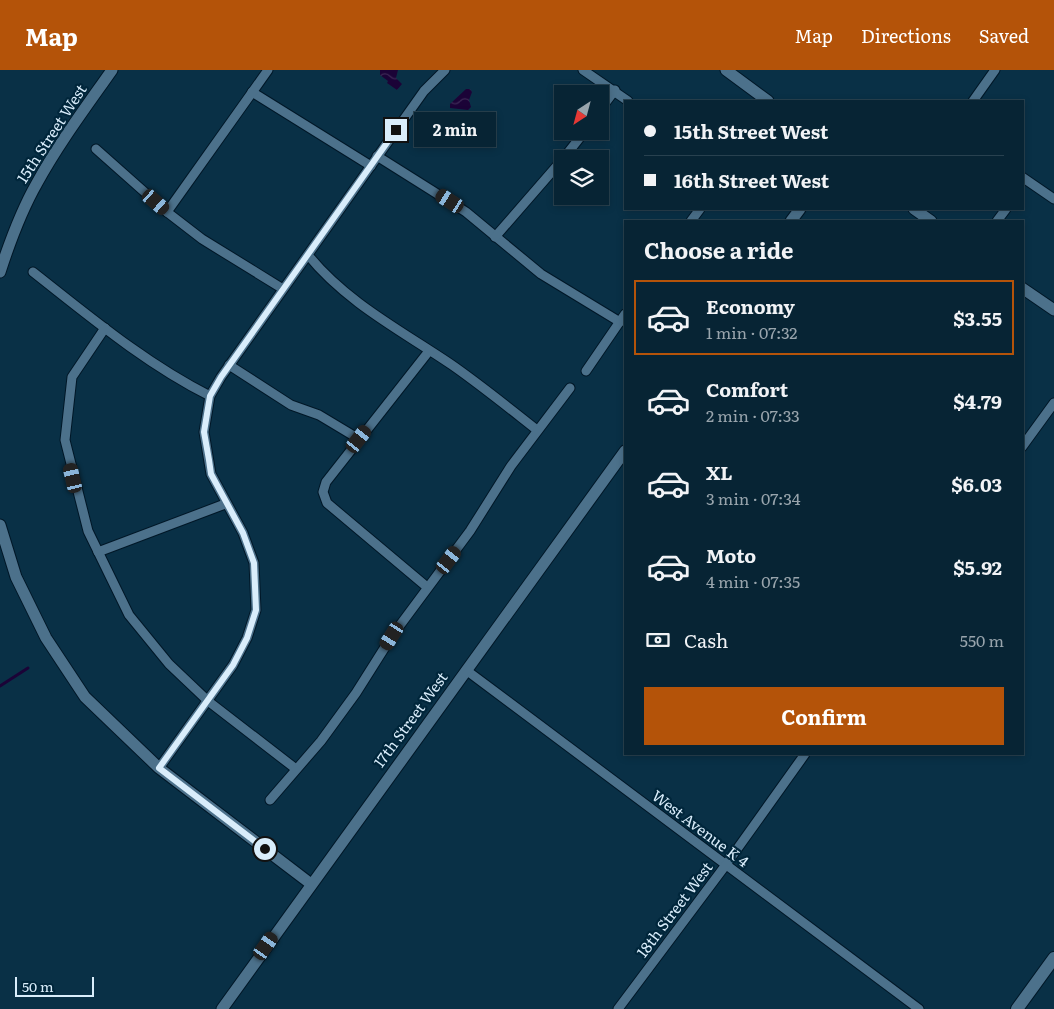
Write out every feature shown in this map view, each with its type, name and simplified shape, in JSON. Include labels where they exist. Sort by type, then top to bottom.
[{"type":"main road","points":[[1017,1009],[1054,958]]},
{"type":"street","name":"15th Street West","points":[[0,272],[14,229],[37,182],[67,134],[112,70]]},
{"type":"street","points":[[167,212],[268,70]]},
{"type":"street","points":[[159,768],[233,665],[247,638],[256,610],[254,563],[243,533],[225,504],[211,474],[204,432],[210,396],[229,365],[377,156],[424,91],[445,70]]},
{"type":"street","points":[[583,70],[615,90],[627,100]]},
{"type":"street","points":[[726,70],[767,100]]},
{"type":"street","points":[[974,100],[996,70]]},
{"type":"street","points":[[609,98],[615,90]]},
{"type":"street","points":[[252,92],[371,166]]},
{"type":"street","points":[[570,150],[578,140]]},
{"type":"street","points":[[96,149],[167,212],[202,238],[283,290]]},
{"type":"street","points":[[377,156],[466,212],[541,274],[622,318],[586,371]]},
{"type":"street","points":[[495,237],[554,169]]},
{"type":"street","points":[[1024,181],[1054,198]]},
{"type":"street","points":[[915,210],[930,220]]},
{"type":"street","points":[[308,255],[378,318],[452,366],[537,430]]},
{"type":"street","points":[[33,272],[105,328],[179,381],[210,396]]},
{"type":"street","points":[[1024,289],[1054,310]]},
{"type":"street","points":[[105,328],[72,377],[65,440],[88,531],[129,615],[169,664],[208,701],[296,770]]},
{"type":"street","points":[[428,587],[327,503],[322,492],[326,482],[429,351]]},
{"type":"street","points":[[229,365],[291,405],[319,415],[359,439]]},
{"type":"street","points":[[270,800],[321,741],[356,693],[392,636],[470,531],[511,466],[570,388]]},
{"type":"street","points":[[1024,444],[1054,403]]},
{"type":"street","name":"17th Street West","points":[[222,1009],[624,451]]},
{"type":"street","points":[[98,552],[225,504]]},
{"type":"street","points":[[0,525],[16,577],[46,638],[85,697],[159,768],[311,884]]},
{"type":"street","name":"West Avenue K 4","points":[[466,670],[725,866],[919,1009]]},
{"type":"street","name":"18th Street West","points":[[618,1009],[725,866],[804,755]]},
{"type":"water","points":[[380,70],[398,70],[396,78],[402,84],[397,90],[380,75]]},
{"type":"water","points":[[466,89],[470,89],[472,92],[469,100],[471,107],[468,110],[450,108],[450,104]]},
{"type":"waterway","points":[[0,686],[28,668]]},
{"type":"route","points":[[265,849],[159,768],[197,718],[233,665],[247,638],[256,610],[254,563],[243,533],[225,504],[211,474],[204,432],[210,396],[221,377],[396,130]]}]
